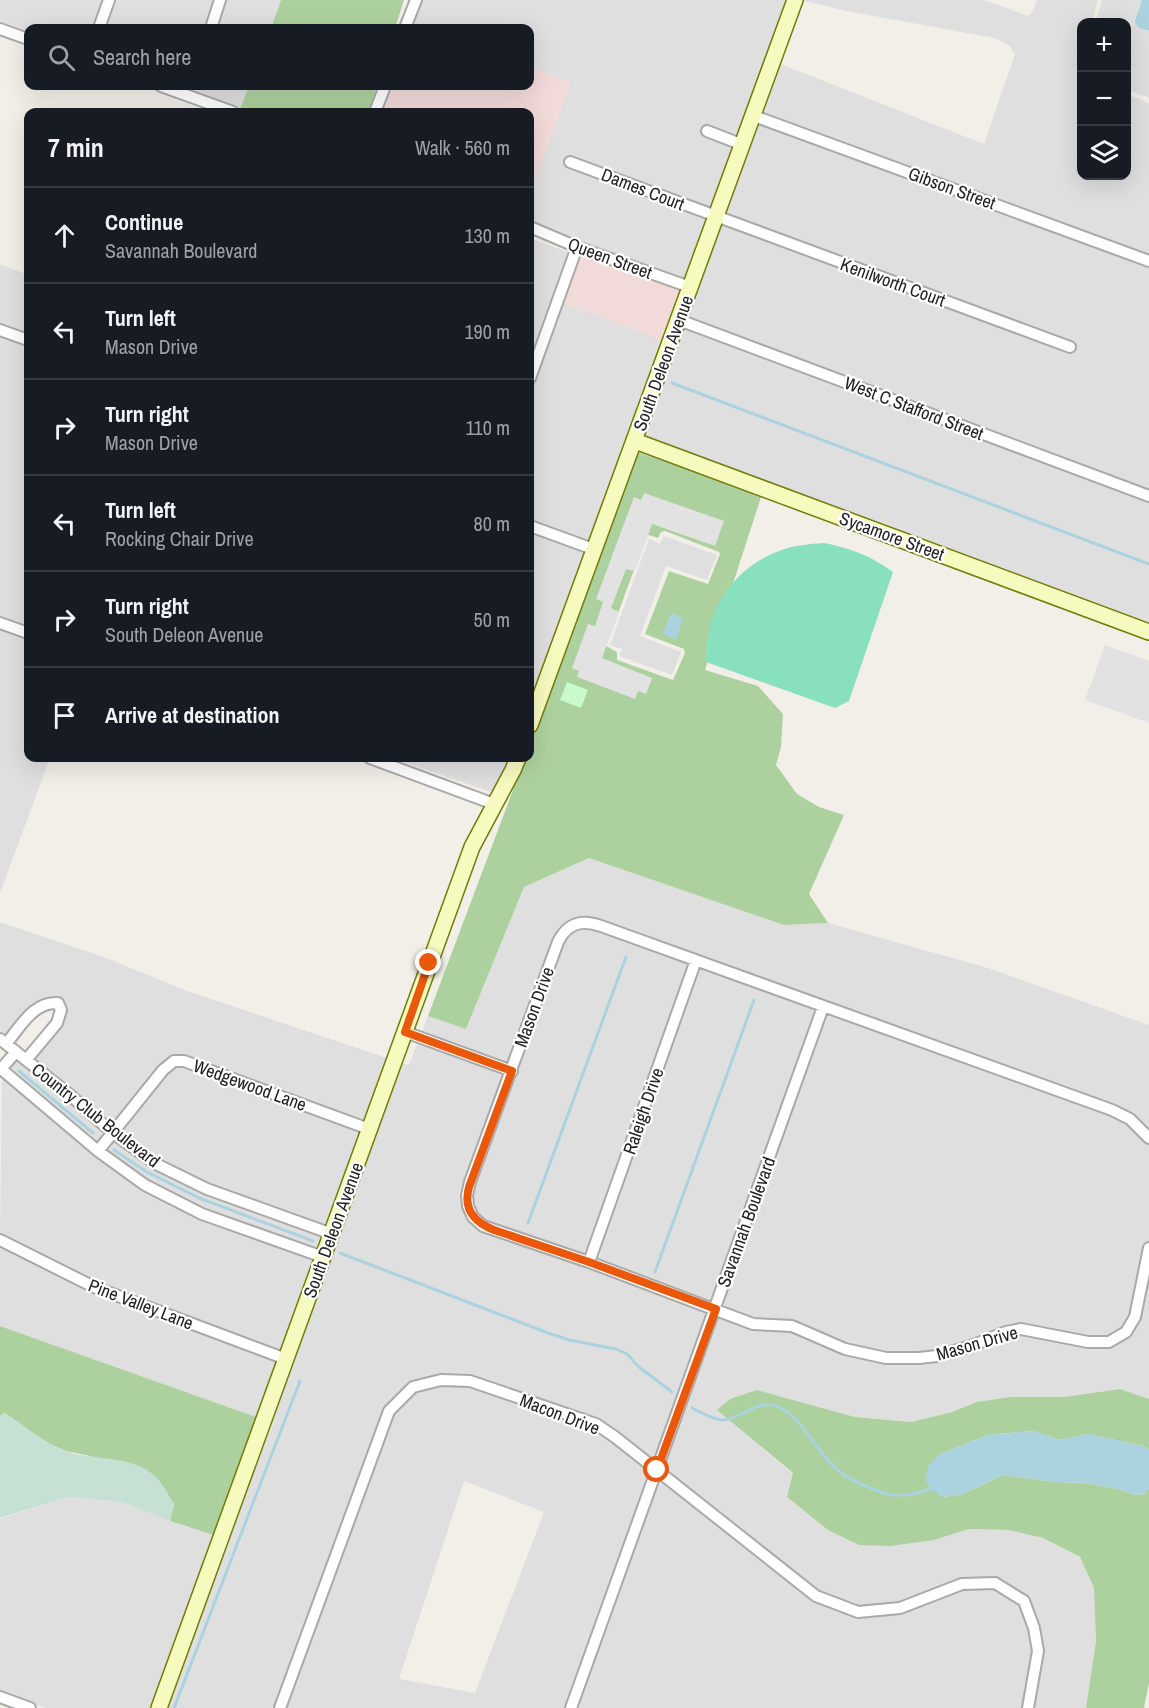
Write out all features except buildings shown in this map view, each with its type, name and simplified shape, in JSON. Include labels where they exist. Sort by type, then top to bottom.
[{"type":"street","points":[[100,24],[109,0]]},
{"type":"street","points":[[212,24],[220,0]]},
{"type":"street","points":[[407,24],[416,0]]},
{"type":"street","name":"South Deleon Avenue","points":[[534,714],[795,0]]},
{"type":"street","points":[[0,29],[24,38]]},
{"type":"street","points":[[377,108],[383,90]]},
{"type":"street","points":[[190,91],[225,108]]},
{"type":"street","name":"Gibson Street","points":[[754,116],[1149,261]]},
{"type":"street","points":[[707,131],[743,145]]},
{"type":"street","name":"Dames Court","points":[[570,162],[716,217]]},
{"type":"street","name":"Kenilworth Court","points":[[716,217],[1070,347]]},
{"type":"street","name":"Queen Street","points":[[534,229],[577,247],[690,286]]},
{"type":"street","points":[[534,367],[577,247]]},
{"type":"street","name":"West C Stafford Street","points":[[679,320],[1149,496]]},
{"type":"street","points":[[0,330],[24,339]]},
{"type":"street","name":"Sycamore Street","points":[[635,441],[1149,632]]},
{"type":"street","points":[[534,527],[593,549]]},
{"type":"street","points":[[0,623],[24,632]]},
{"type":"street","points":[[391,762],[494,804]]},
{"type":"street","name":"South Deleon Avenue","points":[[159,1708],[471,847],[516,762]]},
{"type":"street","name":"Mason Drive","points":[[1149,1137],[1136,1123],[1112,1110],[594,923],[580,922],[564,932],[558,942],[469,1187],[467,1200],[470,1212],[483,1226],[589,1262],[716,1309],[723,1314],[758,1325],[798,1328],[845,1349],[886,1358],[937,1356],[1021,1329],[1102,1343],[1122,1335],[1133,1322],[1137,1311],[1149,1248]]},
{"type":"street","name":"Raleigh Drive","points":[[589,1262],[696,960]]},
{"type":"street","points":[[3,1041],[37,1008],[49,1002],[58,1003],[61,1010],[57,1023],[26,1060]]},
{"type":"street","name":"Savannah Boulevard","points":[[571,1708],[823,1007]]},
{"type":"street","points":[[405,1032],[512,1071]]},
{"type":"street","name":"Country Club Boulevard","points":[[3,1041],[113,1132],[156,1164],[207,1189],[332,1234]]},
{"type":"street","points":[[0,1069],[16,1052]]},
{"type":"street","name":"Wedgewood Lane","points":[[98,1151],[163,1070],[174,1061],[184,1061],[369,1129]]},
{"type":"street","name":"Country Club Boulevard","points":[[0,1069],[98,1151],[145,1185],[202,1214],[323,1257]]},
{"type":"street","name":"Pine Valley Lane","points":[[0,1240],[94,1287],[286,1359]]},
{"type":"street","name":"Macon Drive","points":[[280,1708],[389,1411],[413,1387],[441,1380],[470,1381],[596,1424],[816,1596],[858,1612],[900,1608],[962,1584],[995,1583],[1024,1601],[1034,1628],[1038,1651],[1028,1708]]},
{"type":"street","points":[[0,1697],[30,1708]]},
{"type":"shaded area","points":[[0,0],[104,0],[95,24],[24,24],[24,30],[0,23]]},
{"type":"shaded area","points":[[114,0],[215,0],[207,24],[105,24]]},
{"type":"shaded area","points":[[225,0],[281,0],[272,24],[217,24]]},
{"type":"shaded area","points":[[421,0],[790,0],[741,138],[705,125],[701,134],[737,148],[713,210],[568,155],[564,165],[709,220],[688,280],[534,223],[534,183],[570,82],[534,68],[534,24],[412,24]]},
{"type":"shaded area","points":[[800,0],[984,0],[1028,16],[1032,13],[1037,0],[1098,0],[1093,18],[1077,18],[1077,180],[1131,180],[1131,96],[1149,103],[1149,256],[760,112],[778,63],[984,144],[1015,54],[1010,46],[994,38]]},
{"type":"shaded area","points":[[1102,0],[1149,0],[1149,98],[1131,91],[1131,18],[1097,18]]},
{"type":"shaded area","points":[[534,68],[571,82],[534,183],[534,108],[382,108],[388,90],[534,90]]},
{"type":"shaded area","points":[[196,90],[247,90],[240,108],[195,92]]},
{"type":"shaded area","points":[[757,122],[1149,267],[1149,490],[685,316],[718,224],[1072,353],[1076,344],[722,214]]},
{"type":"shaded area","points":[[534,240],[570,253],[534,353]]},
{"type":"shaded area","points":[[580,253],[684,290],[666,342],[562,302]]},
{"type":"shaded area","points":[[0,264],[24,273],[24,333],[0,324]]},
{"type":"shaded area","points":[[562,302],[666,342],[591,543],[534,522],[534,380]]},
{"type":"shaded area","points":[[682,326],[1149,502],[1149,627],[641,437]]},
{"type":"shaded area","points":[[0,335],[24,344],[24,627],[0,618]]},
{"type":"shaded area","points":[[644,493],[724,521],[715,546],[652,524],[635,571],[626,569],[611,608],[619,612],[602,658],[652,678],[646,694],[638,691],[635,699],[577,677],[579,671],[572,668],[588,624],[595,626],[603,602],[596,599],[634,497],[641,500]]},
{"type":"shaded area","points":[[534,533],[587,553],[534,700]]},
{"type":"shaded area","points":[[664,536],[717,555],[707,580],[666,566],[640,636],[681,652],[672,675],[619,656],[622,649],[610,645],[649,539],[660,544]]},
{"type":"shaded area","points":[[0,629],[24,638],[24,762],[49,762],[0,893]]},
{"type":"shaded area","points":[[1105,645],[1149,661],[1149,723],[1085,700]]},
{"type":"shaded area","points":[[404,762],[511,762],[494,793]]},
{"type":"shaded area","points":[[589,858],[784,925],[828,923],[988,968],[1149,1025],[1149,1399],[1120,1389],[1064,1397],[1010,1397],[977,1402],[952,1412],[911,1422],[855,1417],[757,1390],[717,1410],[793,1474],[787,1497],[828,1530],[934,1540],[969,1529],[1009,1530],[1043,1538],[1081,1558],[1094,1588],[1096,1641],[1086,1708],[163,1708],[249,1473],[273,1424],[268,1421],[399,1062],[409,1065],[428,1016],[466,1028],[524,887]],"holes":[[[464,1481],[544,1512],[475,1693],[399,1679]]]},
{"type":"shaded area","points":[[0,922],[104,957],[187,991],[390,1059],[367,1123],[186,1056],[174,1056],[113,1125],[33,1059],[61,1024],[62,1000],[49,997],[35,1003],[6,1037],[0,1032]]},
{"type":"shaded area","points":[[16,1059],[106,1133],[97,1144],[8,1068]]},
{"type":"shaded area","points":[[175,1066],[183,1066],[363,1133],[329,1227],[209,1184],[159,1160],[120,1131]]},
{"type":"shaded area","points":[[2,1076],[97,1158],[143,1190],[200,1219],[316,1260],[283,1352],[96,1282],[0,1234]]},
{"type":"shaded area","points":[[114,1139],[154,1169],[205,1194],[325,1237],[320,1250],[204,1209],[148,1181],[105,1150]]},
{"type":"shaded area","points":[[0,1245],[280,1362],[259,1418],[0,1326]]},
{"type":"shaded area","points":[[68,1497],[122,1502],[183,1526],[216,1536],[153,1708],[45,1708],[0,1691],[0,1519]]},
{"type":"green space","points":[[281,0],[404,0],[396,24],[272,24]]},
{"type":"green space","points":[[247,90],[376,90],[369,108],[240,108]]},
{"type":"green space","points":[[636,452],[762,494],[705,670],[758,686],[783,714],[781,747],[776,765],[797,794],[819,807],[844,815],[809,894],[828,923],[784,925],[589,858],[524,887],[466,1029],[428,1016],[523,762],[534,762],[534,732],[564,643]],"holes":[[[665,531],[720,554],[708,584],[669,571],[645,634],[684,649],[685,653],[673,680],[617,660],[617,652],[606,646],[646,537],[649,535],[658,538],[661,532]]]},
{"type":"green space","points":[[824,543],[860,553],[893,572],[849,701],[835,708],[706,662],[710,627],[716,610],[735,581],[747,569],[779,551],[807,544]]},
{"type":"green space","points":[[567,682],[588,690],[581,708],[560,700]]},
{"type":"green space","points":[[0,1326],[259,1418],[216,1536],[170,1521],[174,1504],[90,1456],[66,1451],[43,1441],[5,1413],[0,1416]]},
{"type":"green space","points":[[1120,1389],[1149,1399],[1149,1450],[1143,1446],[1088,1434],[1059,1440],[1033,1431],[988,1435],[940,1454],[943,1497],[963,1494],[1003,1475],[1056,1482],[1086,1483],[1123,1490],[1135,1495],[1144,1494],[1149,1488],[1149,1683],[1144,1708],[1086,1708],[1096,1641],[1094,1588],[1080,1557],[1043,1538],[1009,1530],[969,1529],[934,1540],[890,1546],[859,1545],[828,1530],[787,1497],[793,1473],[717,1410],[730,1399],[757,1390],[855,1417],[911,1422],[952,1412],[977,1402],[1010,1397],[1064,1397]]},
{"type":"green space","points":[[4,1413],[63,1450],[123,1461],[146,1469],[159,1480],[174,1504],[170,1521],[122,1502],[68,1497],[0,1518],[0,1416]]},
{"type":"water","points":[[1142,0],[1149,0],[1149,31],[1138,27],[1135,21]]},
{"type":"water","points":[[671,613],[683,618],[676,639],[663,634]]},
{"type":"water","points":[[1033,1431],[1059,1440],[1088,1434],[1143,1446],[1149,1450],[1149,1488],[1144,1494],[1135,1495],[1123,1490],[1086,1483],[1056,1482],[1003,1475],[963,1494],[943,1497],[933,1491],[925,1480],[928,1466],[940,1454],[988,1435]]},
{"type":"waterway","points":[[672,383],[1149,564]]},
{"type":"waterway","points":[[528,1223],[626,957]]},
{"type":"waterway","points":[[655,1272],[754,1000]]},
{"type":"waterway","points":[[19,1071],[93,1133]]},
{"type":"waterway","points":[[114,1150],[147,1172],[199,1198],[313,1241]]},
{"type":"waterway","points":[[340,1253],[548,1333],[569,1340],[616,1349],[627,1354],[639,1367],[672,1392]]},
{"type":"waterway","points":[[174,1708],[300,1381]]},
{"type":"waterway","points":[[692,1408],[722,1420],[736,1417],[764,1405],[779,1407],[802,1426],[835,1468],[854,1481],[894,1495],[915,1493],[935,1487]]},
{"type":"route","points":[[429,963],[405,1032],[512,1071],[467,1195],[470,1212],[477,1222],[716,1309],[657,1470]]}]
